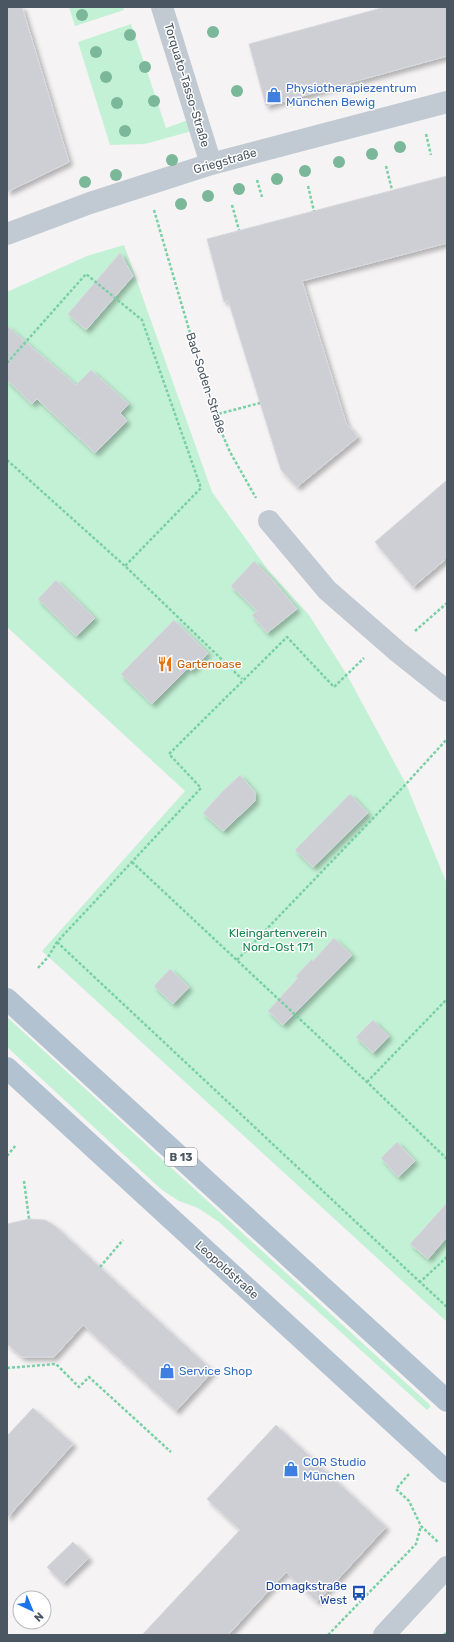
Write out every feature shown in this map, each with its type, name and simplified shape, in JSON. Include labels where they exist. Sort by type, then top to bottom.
[{"type":"main road","name":"B 13","points":[[7,999],[447,1401]]},
{"type":"main road","name":"Leopoldstraße","points":[[7,1068],[447,1472]]},
{"type":"street","name":"Torquato-Tasso-Straße","points":[[162,7],[212,164]]},
{"type":"street","name":"Griegstraße","points":[[7,234],[90,203],[212,164],[447,102]]},
{"type":"street","points":[[269,521],[327,590],[391,646],[447,691]]},
{"type":"street","points":[[384,1635],[447,1567]]},
{"type":"path","points":[[386,166],[392,190]]},
{"type":"path","name":"Bad-Soden-Straße","points":[[148,184],[157,225],[214,415],[230,452],[269,521]]},
{"type":"path","points":[[308,186],[314,211]]},
{"type":"path","points":[[232,205],[239,230]]},
{"type":"path","points":[[7,363],[86,274],[142,320],[201,488],[125,566]]},
{"type":"path","points":[[214,415],[260,402]]},
{"type":"path","points":[[7,460],[125,566],[242,680]]},
{"type":"path","points":[[38,968],[48,957],[57,942],[201,788],[169,754],[286,637],[334,687],[416,630],[447,603]]},
{"type":"path","points":[[237,960],[401,790],[447,739]]},
{"type":"path","points":[[132,862],[368,1082],[447,1159]]},
{"type":"path","points":[[57,942],[447,1307]]},
{"type":"path","points":[[368,1082],[447,999]]},
{"type":"path","points":[[7,1156],[16,1145]]},
{"type":"path","points":[[24,1181],[29,1219]]},
{"type":"path","points":[[100,1267],[123,1240]]},
{"type":"path","points":[[420,1282],[447,1257]]},
{"type":"path","points":[[7,1368],[56,1364],[79,1387],[89,1376],[171,1452]]},
{"type":"path","points":[[396,1489],[409,1501],[421,1526],[442,1545]]},
{"type":"path","points":[[328,1635],[416,1544],[421,1526]]},
{"type":"green space","points":[[69,7],[123,7],[124,10],[75,26]]},
{"type":"green space","points":[[131,24],[166,128],[188,120],[192,131],[145,144],[110,145],[78,42]]},
{"type":"green space","name":"Kleingartenverein Nord-Ost 171","points":[[124,245],[212,492],[268,570],[309,615],[347,675],[406,784],[447,884],[447,1322],[42,951],[185,791],[7,627],[7,292],[87,256]]},
{"type":"green space","points":[[7,1017],[431,1406],[427,1410],[219,1222],[198,1208],[179,1201],[162,1190],[7,1047]]},
{"type":"building","points":[[7,7],[22,7],[69,162],[7,192]]},
{"type":"building","points":[[385,7],[447,7],[447,56],[266,106],[249,44]]},
{"type":"building","points":[[447,176],[447,243],[302,281],[346,423],[358,437],[297,487],[281,470],[228,300],[224,302],[207,239]]},
{"type":"building","points":[[120,253],[133,276],[86,330],[68,314]]},
{"type":"building","points":[[7,326],[76,385],[91,370],[129,404],[120,413],[127,421],[95,453],[37,399],[32,404],[7,380]]},
{"type":"building","points":[[447,480],[447,558],[413,587],[375,542]]},
{"type":"building","points":[[254,561],[271,578],[297,609],[267,633],[252,615],[257,611],[231,586]]},
{"type":"building","points":[[56,580],[95,618],[76,636],[38,599]]},
{"type":"building","name":"Gartenoase","points":[[174,620],[208,653],[191,671],[188,668],[152,704],[121,674]]},
{"type":"building","points":[[240,775],[255,792],[255,801],[223,831],[203,813]]},
{"type":"building","points":[[350,794],[368,813],[313,867],[295,850]]},
{"type":"building","points":[[334,938],[352,955],[283,1025],[268,1011],[298,978],[296,976],[312,959],[313,961]]},
{"type":"building","points":[[170,969],[189,987],[173,1004],[154,986]]},
{"type":"building","points":[[373,1020],[389,1036],[373,1053],[356,1037]]},
{"type":"building","points":[[397,1142],[415,1161],[398,1177],[381,1158]]},
{"type":"building","points":[[447,1203],[447,1237],[428,1259],[410,1244]]},
{"type":"building","points":[[29,1219],[45,1220],[55,1226],[213,1371],[176,1411],[83,1325],[54,1357],[22,1357],[7,1344],[7,1224]]},
{"type":"building","points":[[33,1408],[73,1444],[7,1518],[7,1436]]},
{"type":"building","points":[[276,1425],[386,1527],[317,1602],[286,1572],[228,1635],[142,1635],[240,1530],[207,1499]]},
{"type":"building","points":[[73,1542],[89,1558],[63,1583],[47,1567]]},
{"type":"place","name":"Physiotherapiezentrum München Bewig","points":[[274,95]]},
{"type":"place","name":"Gartenoase","points":[[165,664]]},
{"type":"place","name":"Service Shop","points":[[167,1371]]},
{"type":"place","name":"COR Studio München","points":[[291,1469]]},
{"type":"place","name":"Domagkstraße West","points":[[359,1593]]}]
